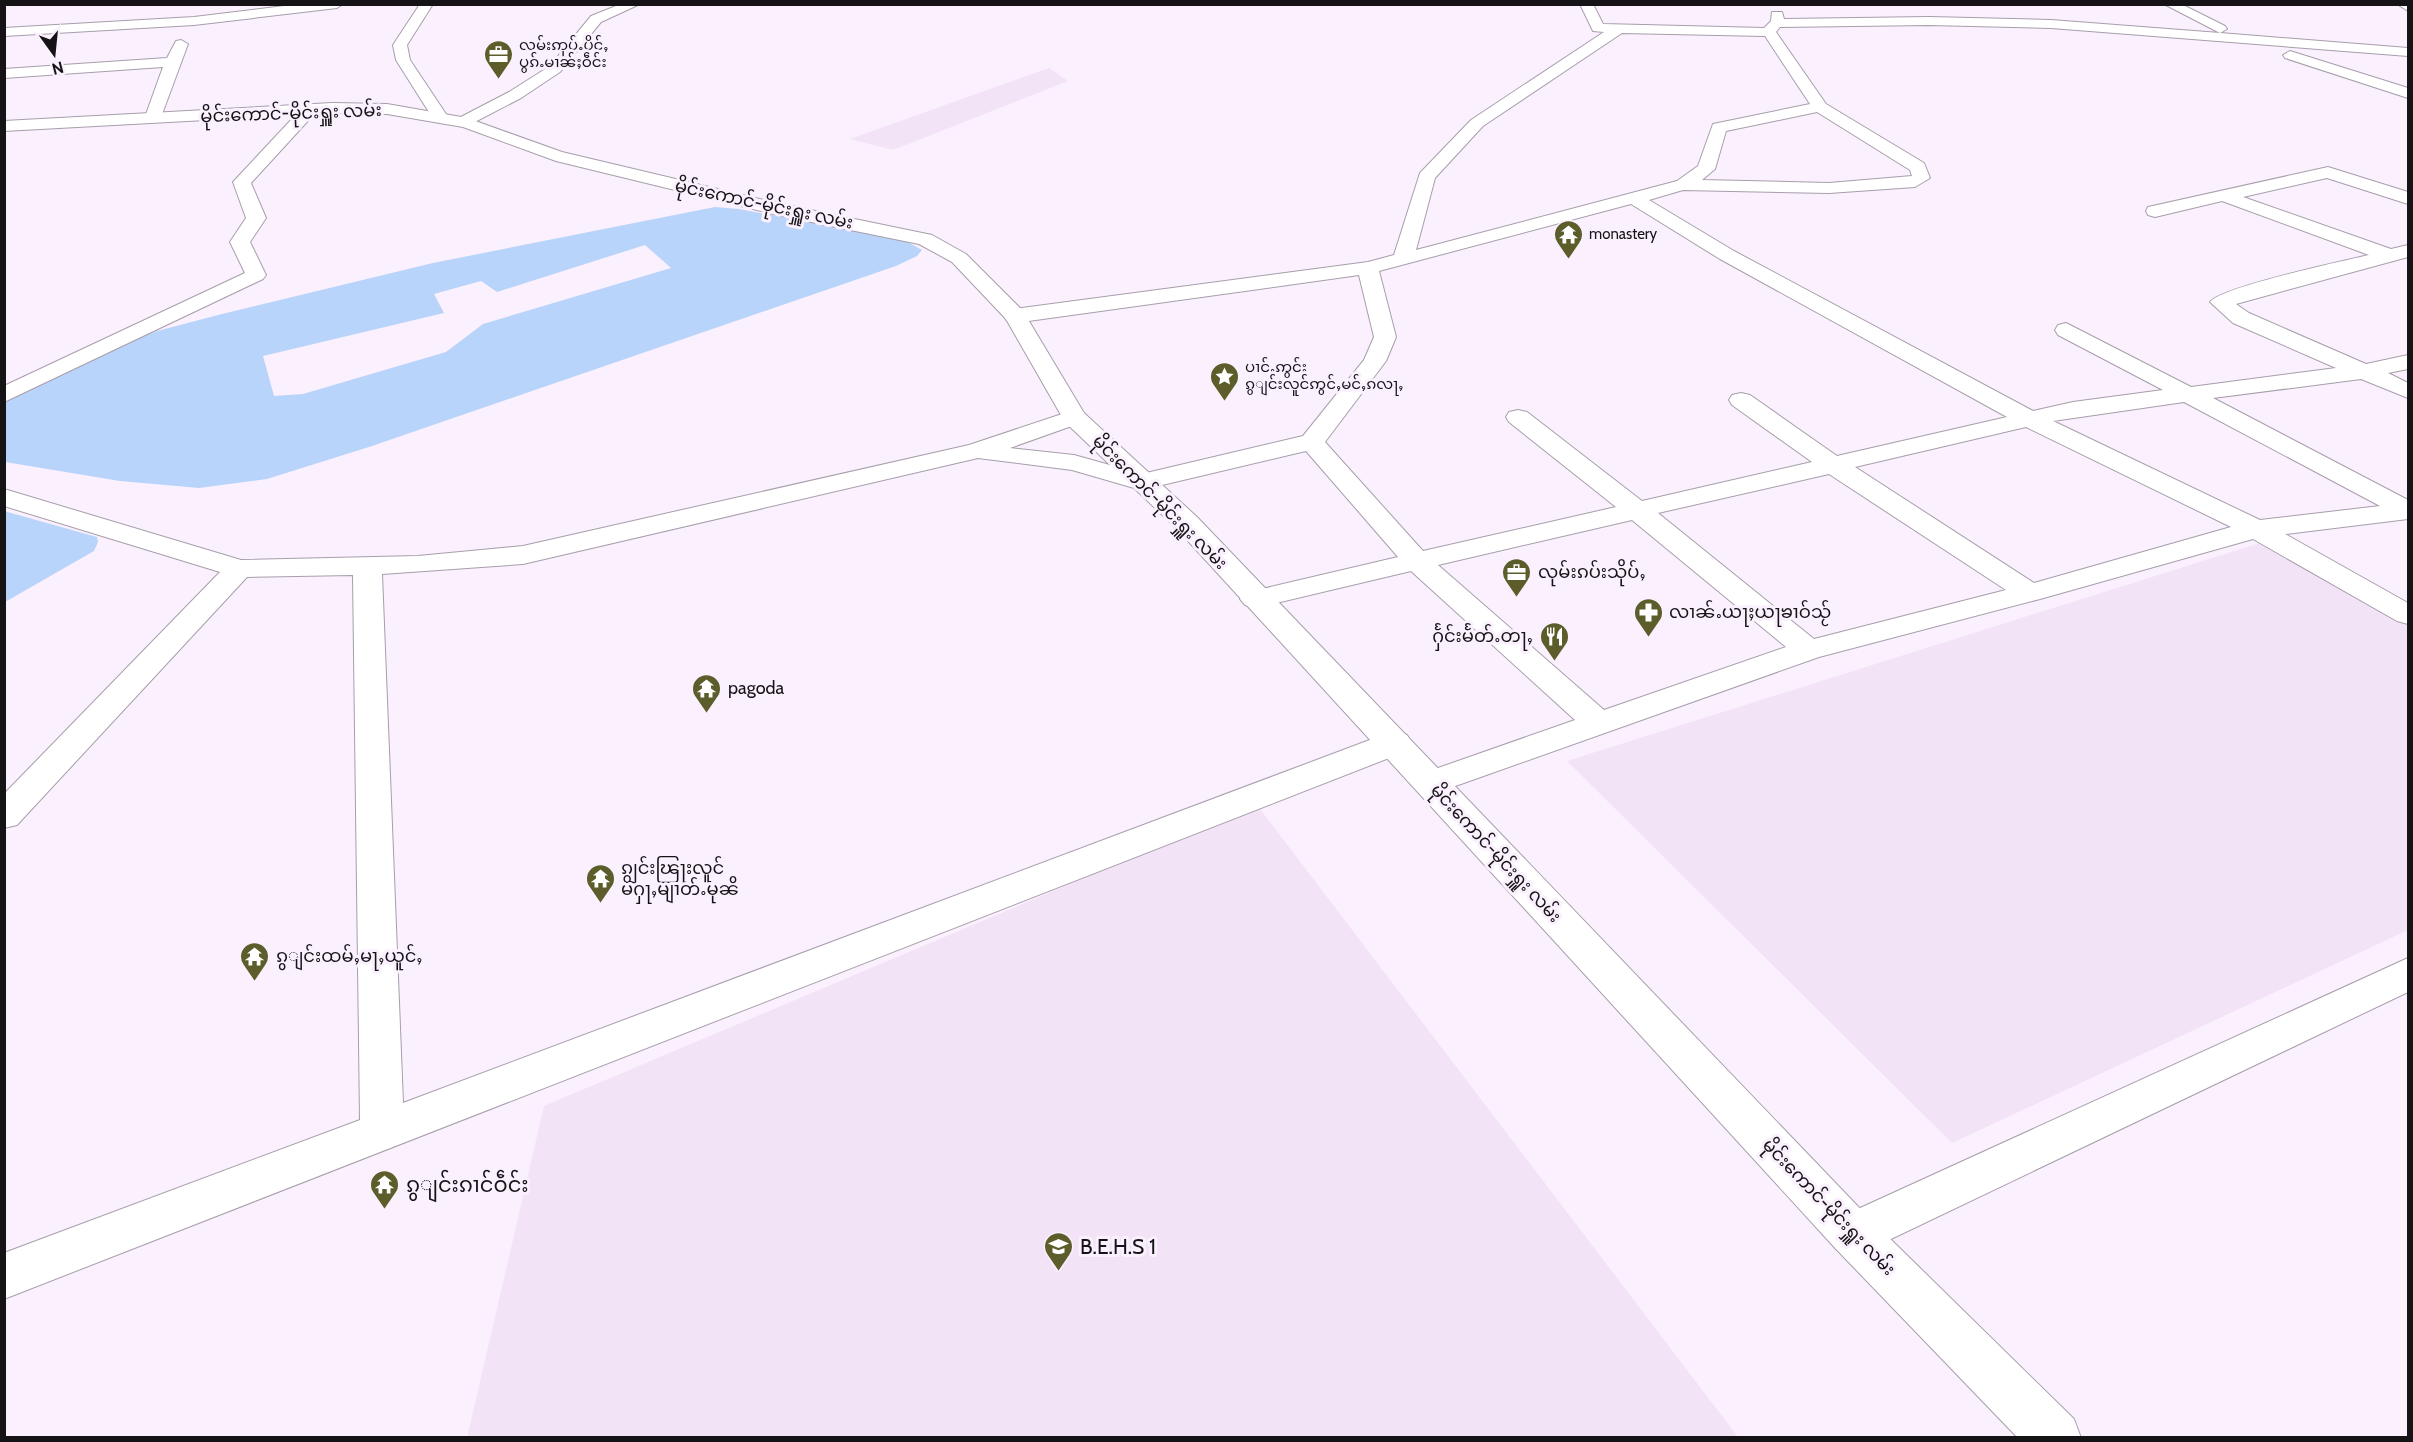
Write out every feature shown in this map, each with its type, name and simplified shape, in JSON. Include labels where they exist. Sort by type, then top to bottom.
[{"type":"street","points":[[153,117],[172,62],[206,4]]},
{"type":"street","points":[[4,32],[194,21],[338,4]]},
{"type":"street","points":[[427,4],[400,45],[403,60],[451,120],[515,95],[555,69],[596,19],[634,4]]},
{"type":"street","points":[[1586,4],[1598,28],[1773,27],[1929,21],[2007,23],[2237,37],[2409,52]]},
{"type":"street","points":[[1015,316],[1368,268],[1683,185],[1829,188],[1915,182],[1921,178],[1918,167],[1820,107],[1773,27],[1776,4]]},
{"type":"street","points":[[2170,4],[2237,37],[2409,93]]},
{"type":"street","points":[[2403,4],[2409,7]]},
{"type":"street","points":[[1403,259],[1426,177],[1477,123],[1620,28]]},
{"type":"street","points":[[4,74],[172,62]]},
{"type":"street","points":[[1683,185],[1706,170],[1719,127],[1820,107]]},
{"type":"street","name":"မိုင်းကောင်-မိုင်းရှူး လမ်း","points":[[4,126],[310,110],[387,109],[451,120],[556,156],[777,209],[925,239],[959,258],[1015,316],[1074,417],[1187,524],[1395,743],[1853,1234],[2055,1437]]},
{"type":"street","points":[[4,395],[256,275],[240,242],[256,218],[242,182],[310,110]]},
{"type":"street","points":[[2155,211],[2328,172],[2409,198]]},
{"type":"street","points":[[2224,196],[2402,256]]},
{"type":"street","points":[[1633,198],[1727,255],[2029,419],[2256,529],[2409,615]]},
{"type":"street","points":[[2402,256],[2248,292],[2221,302],[2241,318],[2367,371],[2409,392]]},
{"type":"street","points":[[976,451],[1074,464],[1141,482],[1312,442],[1376,361],[1385,337],[1368,268]]},
{"type":"street","points":[[2066,330],[2409,511]]},
{"type":"street","points":[[1256,599],[2073,409],[2367,371],[2409,362]]},
{"type":"street","points":[[1741,400],[1833,465],[2030,593]]},
{"type":"street","points":[[4,497],[239,569],[418,565],[523,555],[976,451],[1074,417]]},
{"type":"street","points":[[1518,417],[1637,510],[1808,650]]},
{"type":"street","points":[[1312,442],[1416,561],[1598,723]]},
{"type":"street","points":[[1430,783],[1808,650],[2030,593],[2256,529],[2409,511]]},
{"type":"street","points":[[367,566],[381,1131]]},
{"type":"street","points":[[4,816],[239,569]]},
{"type":"street","points":[[4,1276],[1395,743]]},
{"type":"street","points":[[1853,1234],[2409,974]]},
{"type":"shaded area","points":[[1049,68],[1068,81],[893,150],[850,139]]},
{"type":"shaded area","points":[[2276,538],[2408,617],[2408,930],[1952,1143],[1567,761]]},
{"type":"shaded area","name":"B.E.H.S 1","points":[[1257,805],[1738,1437],[467,1438],[544,1106]]},
{"type":"water","points":[[715,207],[739,209],[904,240],[922,250],[917,256],[896,266],[372,446],[267,479],[199,488],[120,481],[5,462],[4,398],[110,349],[157,331],[433,263]],"holes":[[[645,245],[671,268],[483,324],[446,352],[303,394],[274,396],[263,356],[444,313],[434,294],[481,281],[497,292]]]},
{"type":"water","points":[[4,511],[97,537],[98,542],[94,551],[5,602]]},
{"type":"place","name":"လုမ်းဢုပ်ႉပိူင်ႇ ပွၵ်ႉမၢၼ်ႈဝဵင်း","points":[[498,80]]},
{"type":"place","name":"monastery","points":[[1568,260]]},
{"type":"place","name":"ပၢင်ႇဢွင်ႈ ၵွျင်းလူင်ဢွင်ႇမင်ႇၵလႃႇ","points":[[1224,402]]},
{"type":"place","name":"လုမ်းၵပ်းသိုပ်ႇ","points":[[1517,598]]},
{"type":"place","name":"လၢၼ်ႉယႃႈယႃၶၢဝ်သႂ်","points":[[1648,638]]},
{"type":"place","name":"ႁႅင်းမႅတ်ႉတႃႇ","points":[[1554,662]]},
{"type":"place","name":"pagoda","points":[[707,714]]},
{"type":"place","name":"ၵျွင်းၽြႃးလူင် မႁႃႇမျၢတ်ႉမုၼိ","points":[[600,904]]},
{"type":"place","name":"ၵွျင်းထမ်ႇမႃႇယူင်ႇ","points":[[255,982]]},
{"type":"place","name":"ၵွျင်းၵၢင်ဝဵင်း","points":[[385,1210]]},
{"type":"place","name":"B.E.H.S 1","points":[[1059,1272]]}]
